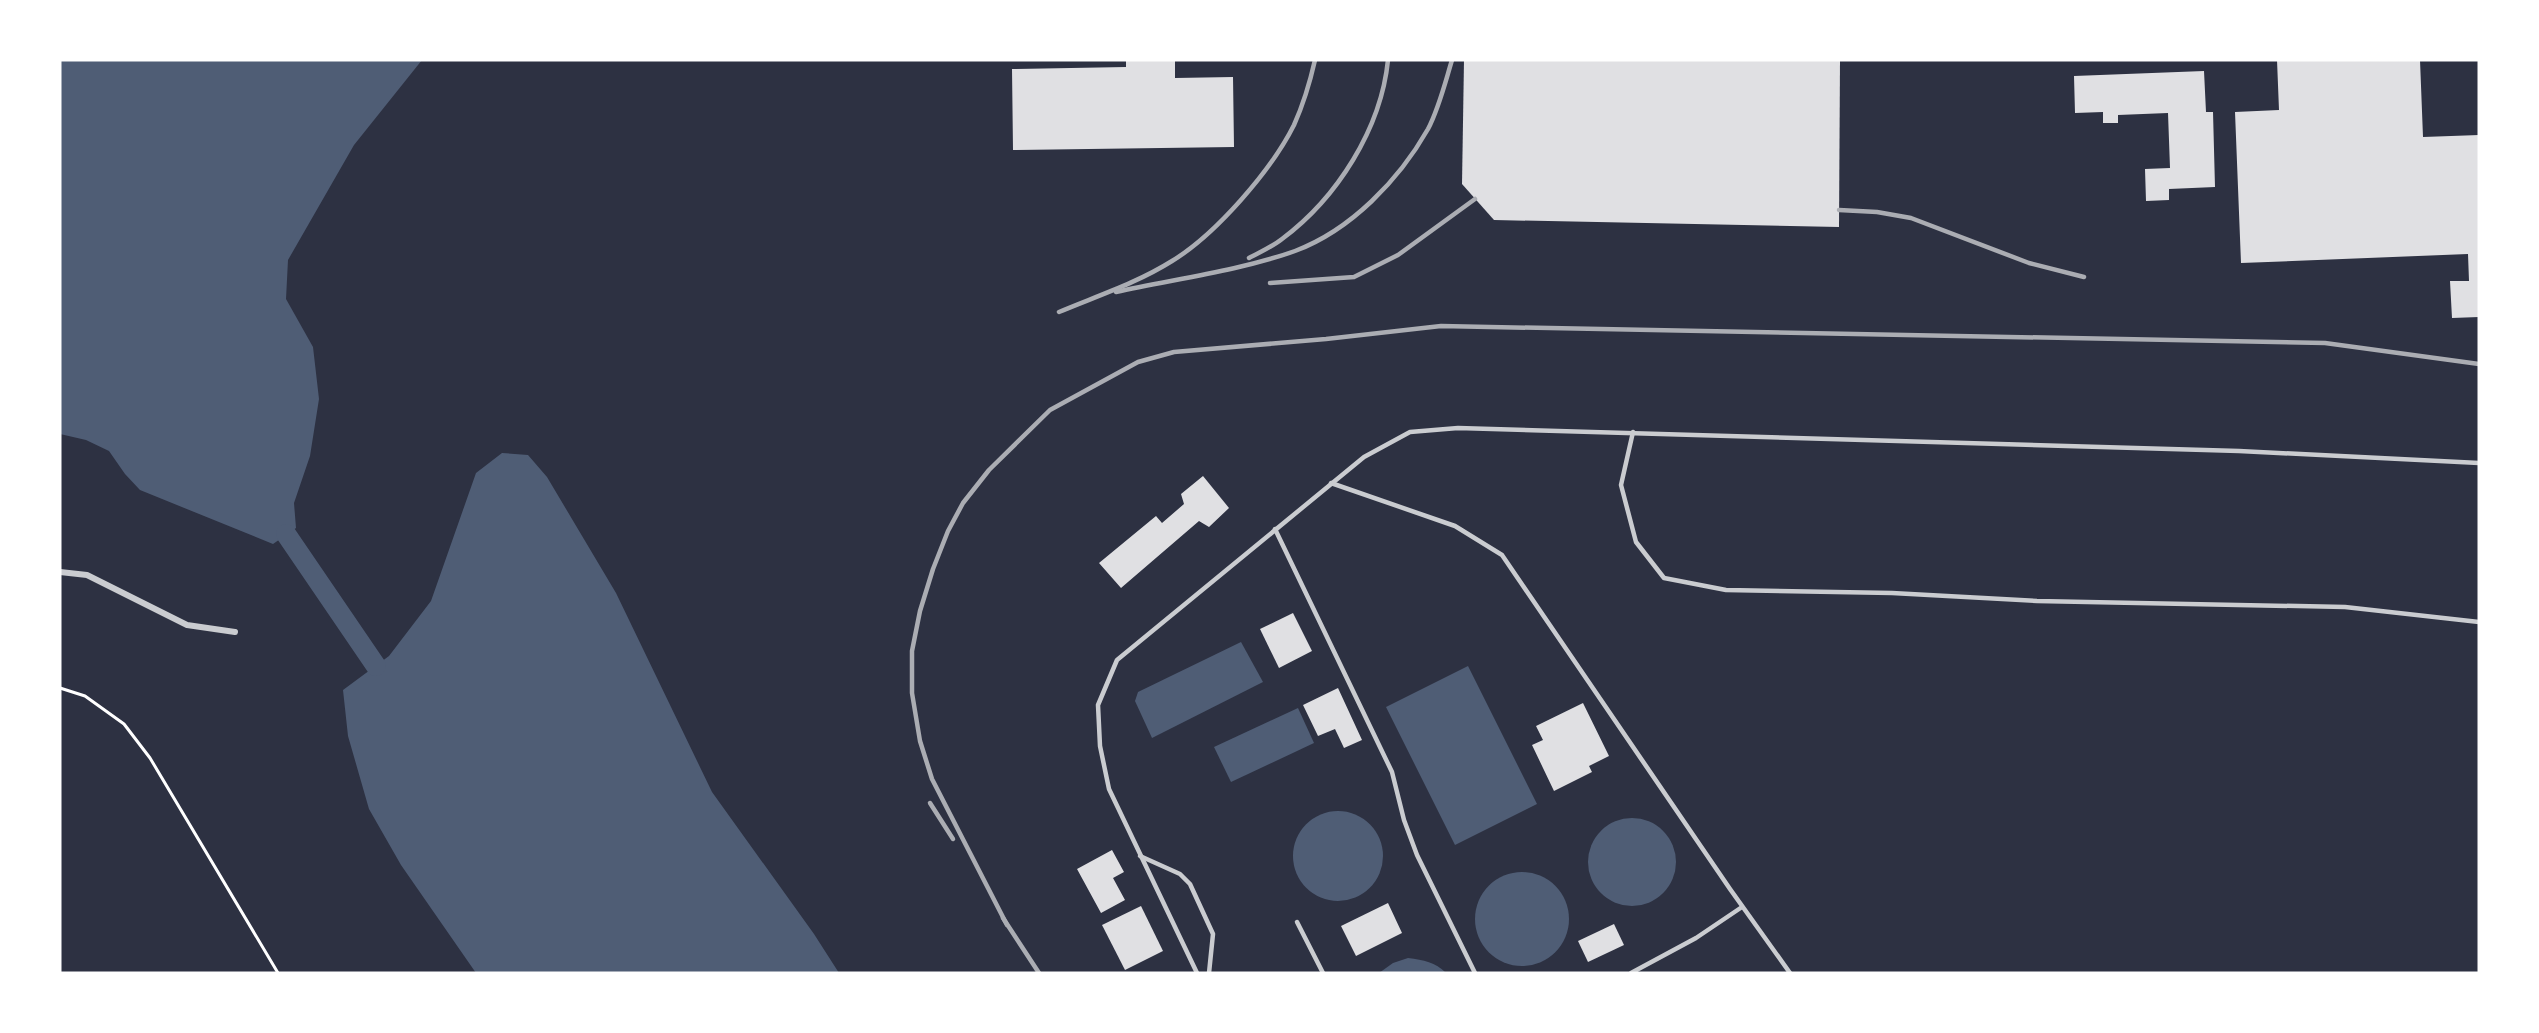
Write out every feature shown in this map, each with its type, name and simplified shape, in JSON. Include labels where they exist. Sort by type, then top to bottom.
[{"type":"street","points":[[60,571],[87,575],[187,626],[235,632]]},
{"type":"lane","points":[[1197,973],[1109,789],[1100,746],[1098,705],[1117,660],[1364,457],[1410,432],[1458,428],[1633,432],[2239,451],[2479,463]]},
{"type":"lane","points":[[1633,432],[1621,485],[1636,542],[1664,578],[1726,590],[1892,593],[2037,601],[2344,607],[2479,622]]},
{"type":"lane","points":[[1331,483],[1455,526],[1502,555],[1790,973]]},
{"type":"lane","points":[[1275,529],[1392,772],[1404,820],[1417,855],[1475,973]]},
{"type":"lane","points":[[1140,856],[1180,874],[1190,884],[1213,934],[1209,973]]},
{"type":"lane","points":[[1631,973],[1696,938],[1743,907]]},
{"type":"lane","points":[[1297,922],[1323,973]]},
{"type":"path","points":[[60,688],[85,696],[124,724],[150,758],[278,973]]},
{"type":"water","points":[[60,60],[422,60],[354,145],[288,260],[286,299],[313,347],[319,399],[310,456],[294,503],[296,528],[273,544],[140,490],[109,451],[86,440],[60,434]]},
{"type":"water","points":[[502,453],[528,455],[547,477],[616,593],[712,792],[814,934],[839,973],[476,973],[401,865],[369,809],[348,736],[343,690],[389,656],[431,601],[476,473]]},
{"type":"water","points":[[1241,642],[1263,682],[1152,738],[1135,701],[1138,692]]},
{"type":"water","points":[[1468,666],[1537,804],[1455,845],[1386,707]]},
{"type":"water","points":[[1298,708],[1314,743],[1231,782],[1214,747]]},
{"type":"water","points":[[1338,811],[1355,814],[1370,824],[1380,839],[1383,856],[1380,873],[1370,888],[1355,898],[1338,901],[1321,898],[1306,888],[1296,873],[1293,856],[1296,839],[1306,824],[1321,814]]},
{"type":"water","points":[[1632,818],[1657,825],[1669,837],[1676,862],[1669,887],[1657,899],[1632,906],[1607,899],[1595,887],[1588,862],[1595,837],[1607,825]]},
{"type":"water","points":[[1522,872],[1540,876],[1555,886],[1565,901],[1569,919],[1565,937],[1555,952],[1540,962],[1522,966],[1504,962],[1489,952],[1479,937],[1475,919],[1479,901],[1489,886],[1504,876]]},
{"type":"water","points":[[1408,958],[1429,962],[1446,973],[1379,973],[1393,963]]},
{"type":"building","points":[[1126,60],[1175,60],[1175,78],[1233,77],[1234,147],[1013,150],[1012,69],[1126,67]]},
{"type":"building","points":[[1464,60],[1840,60],[1839,227],[1494,220],[1462,184]]},
{"type":"building","points":[[2277,60],[2420,60],[2423,137],[2479,135],[2479,317],[2452,318],[2450,281],[2469,281],[2468,254],[2241,263],[2235,112],[2279,110]]},
{"type":"building","points":[[2204,71],[2206,112],[2213,112],[2215,187],[2169,189],[2169,200],[2146,201],[2145,169],[2170,168],[2168,113],[2118,115],[2118,123],[2103,123],[2103,112],[2075,113],[2074,76]]},
{"type":"building","points":[[1203,476],[1229,508],[1209,527],[1199,521],[1121,588],[1099,563],[1156,516],[1162,523],[1184,504],[1181,494]]},
{"type":"building","points":[[1293,613],[1312,651],[1279,668],[1260,629]]},
{"type":"building","points":[[1338,688],[1362,740],[1344,748],[1335,729],[1318,736],[1303,705]]},
{"type":"building","points":[[1583,703],[1609,756],[1589,766],[1592,772],[1554,791],[1532,745],[1543,740],[1536,726]]},
{"type":"building","points":[[1112,850],[1124,872],[1113,878],[1125,900],[1101,913],[1077,869]]},
{"type":"building","points":[[1388,903],[1402,933],[1356,956],[1341,926]]},
{"type":"building","points":[[1141,906],[1163,951],[1125,970],[1102,925]]},
{"type":"building","points":[[1614,924],[1624,945],[1588,962],[1578,941]]},
{"type":"waterway","points":[[286,534],[376,666]]},
{"type":"railway","points":[[1059,312],[1131,283],[1159,269],[1189,250],[1223,219],[1257,181],[1284,143],[1300,110],[1315,60]]},
{"type":"railway","points":[[1249,258],[1278,242],[1302,222],[1338,183],[1366,136],[1384,86],[1388,60]]},
{"type":"railway","points":[[1116,292],[1273,258],[1316,242],[1354,217],[1403,167],[1428,129],[1442,95],[1452,60]]},
{"type":"railway","points":[[1270,283],[1354,277],[1398,255],[1475,199]]},
{"type":"railway","points":[[1839,210],[1877,212],[1911,218],[2029,263],[2084,277]]},
{"type":"railway","points":[[1007,925],[932,779],[920,741],[912,693],[912,651],[920,611],[948,531],[963,503],[989,470],[1050,410],[1138,362],[1174,352],[1441,326],[2325,343],[2479,364]]},
{"type":"railway","points":[[930,803],[953,839]]},
{"type":"railway","points":[[1003,918],[1039,973]]}]
